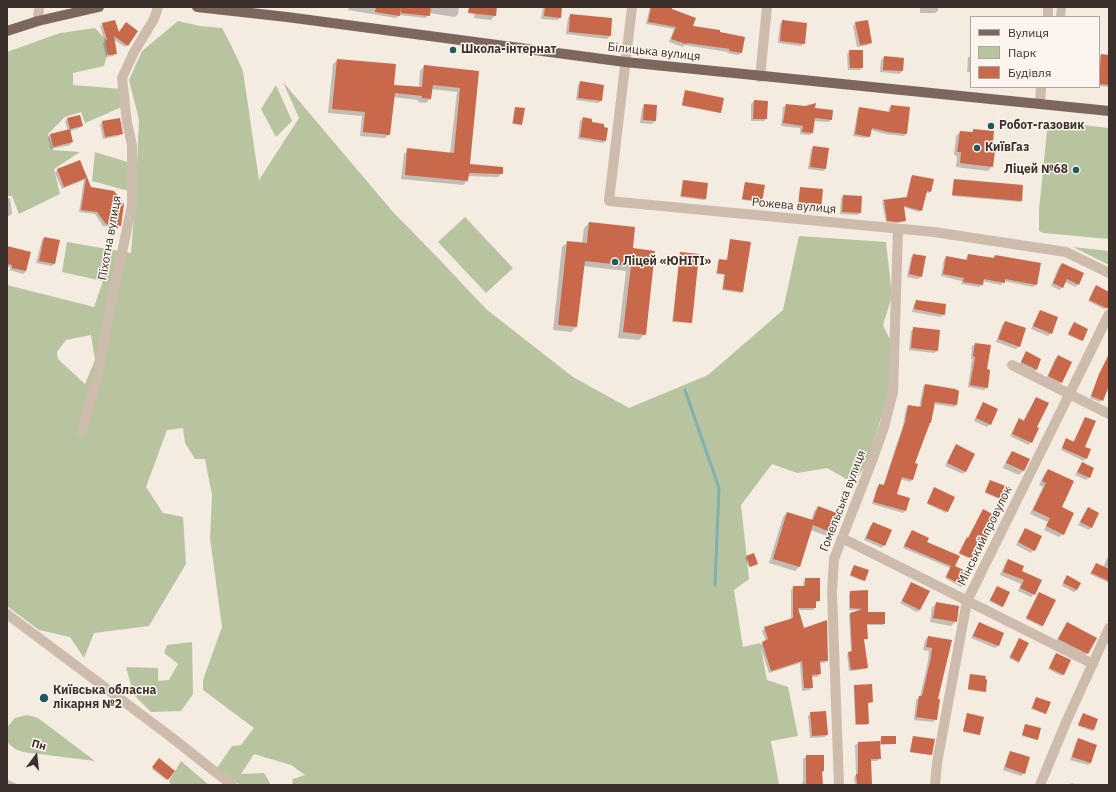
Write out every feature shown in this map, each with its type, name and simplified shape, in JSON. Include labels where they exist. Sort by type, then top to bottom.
[{"type":"main road","points":[[7,31],[38,21],[99,7]]},
{"type":"main road","name":"Білицька вулиця","points":[[197,7],[277,12],[625,62],[760,77],[1109,111]]},
{"type":"street","points":[[38,7],[38,21]]},
{"type":"street","name":"Піхотна вулиця","points":[[82,431],[98,374],[106,328],[132,205],[132,145],[127,122],[122,78],[134,52],[154,19],[158,7]]},
{"type":"street","points":[[625,62],[632,7]]},
{"type":"street","points":[[760,77],[767,7]]},
{"type":"street","name":"Рожева вулиця","points":[[625,62],[609,201],[934,232],[1066,252],[1109,273]]},
{"type":"street","points":[[1040,104],[1041,88]]},
{"type":"street","name":"Гомельська вулиця","points":[[839,785],[832,592],[834,559],[882,434],[893,392],[898,229]]},
{"type":"street","name":"Мінський провулок","points":[[935,785],[936,763],[967,601],[1109,314]]},
{"type":"street","points":[[1012,365],[1109,414]]},
{"type":"street","points":[[842,538],[1093,664]]},
{"type":"street","points":[[7,614],[171,737],[232,785]]},
{"type":"street","points":[[1040,785],[1067,720],[1109,628]]},
{"type":"green space","points":[[178,21],[200,26],[222,28],[243,71],[259,180],[299,118],[283,82],[393,212],[486,309],[573,377],[629,408],[708,375],[783,310],[799,236],[886,242],[892,296],[883,325],[893,346],[889,392],[867,464],[853,483],[827,468],[797,473],[772,464],[741,505],[749,579],[734,590],[743,647],[760,643],[767,680],[788,687],[798,736],[771,741],[780,785],[292,785],[293,779],[305,775],[291,765],[254,754],[241,774],[264,773],[270,783],[269,785],[240,785],[217,768],[232,746],[241,745],[254,728],[203,690],[203,680],[222,627],[210,538],[212,495],[205,459],[195,459],[185,443],[183,428],[167,430],[146,487],[163,513],[183,517],[186,564],[149,626],[94,633],[84,658],[70,637],[39,630],[7,606],[7,285],[94,307],[103,281],[62,272],[67,242],[131,253],[136,193],[92,181],[95,152],[137,165],[139,120],[129,80],[142,51]],"holes":[[[91,335],[95,360],[85,384],[58,359],[57,352],[66,340]]]},
{"type":"green space","points":[[95,28],[110,44],[104,66],[73,73],[73,85],[121,89],[122,107],[85,123],[81,112],[65,117],[48,134],[53,150],[80,152],[54,169],[60,194],[19,214],[12,196],[7,196],[7,52],[60,33]]},
{"type":"green space","points":[[276,85],[292,121],[276,137],[261,109]]},
{"type":"green space","name":"Ліцей №68","points":[[1048,121],[1109,128],[1109,239],[1044,233],[1039,231],[1039,210]]},
{"type":"green space","points":[[465,217],[513,268],[486,293],[438,242]]},
{"type":"green space","points":[[1073,247],[1109,251],[1109,265]]},
{"type":"green space","points":[[192,642],[193,694],[181,711],[151,712],[134,695],[126,667],[158,668],[158,681],[169,680],[178,664],[164,653],[167,645]]},
{"type":"green space","points":[[27,715],[38,718],[95,761],[23,752],[15,749],[7,740],[8,726],[15,718]]},
{"type":"green space","points":[[181,761],[209,785],[171,785],[169,781]]},
{"type":"building","points":[[376,7],[401,7],[400,16],[375,12]]},
{"type":"building","points":[[401,7],[431,7],[430,16],[401,13]]},
{"type":"building","points":[[469,7],[497,7],[496,16],[468,13]]},
{"type":"building","points":[[545,7],[562,7],[561,18],[544,16]]},
{"type":"building","points":[[651,7],[672,7],[672,9],[696,18],[693,26],[720,30],[720,32],[745,37],[742,53],[729,51],[730,49],[686,44],[671,39],[676,27],[648,22]]},
{"type":"building","points":[[570,14],[612,18],[611,36],[569,32]]},
{"type":"building","points":[[115,20],[119,32],[126,22],[138,31],[128,46],[114,36],[117,54],[108,55],[105,40],[107,40],[102,23]]},
{"type":"building","points":[[782,20],[807,23],[805,44],[780,41]]},
{"type":"building","points":[[868,20],[872,43],[860,45],[855,22]]},
{"type":"building","points":[[849,50],[863,50],[863,68],[850,68]]},
{"type":"building","points":[[1101,54],[1109,55],[1109,85],[1100,84]]},
{"type":"building","points":[[884,56],[904,58],[903,71],[883,70]]},
{"type":"building","points":[[337,59],[396,64],[394,85],[422,87],[424,65],[479,71],[470,164],[503,167],[503,174],[469,173],[468,181],[405,175],[407,148],[454,153],[460,88],[433,85],[431,99],[422,98],[422,96],[395,93],[390,135],[363,132],[365,112],[332,109]]},
{"type":"building","points":[[580,81],[604,85],[602,101],[578,98]]},
{"type":"building","points":[[685,90],[724,98],[721,113],[682,105]]},
{"type":"building","points":[[754,100],[768,101],[767,119],[753,119]]},
{"type":"building","points":[[816,103],[815,108],[833,110],[832,120],[815,118],[813,133],[802,132],[803,126],[783,123],[786,104],[805,106]]},
{"type":"building","points":[[644,104],[657,105],[656,121],[643,120]]},
{"type":"building","points":[[891,105],[910,107],[907,134],[888,132],[872,128],[870,137],[855,134],[859,107],[890,112]]},
{"type":"building","points":[[515,107],[525,108],[522,125],[513,123]]},
{"type":"building","points":[[80,115],[83,126],[70,129],[67,118]]},
{"type":"building","points":[[583,117],[592,119],[592,122],[604,124],[604,127],[608,128],[606,141],[580,137]]},
{"type":"building","points":[[120,118],[123,134],[105,137],[102,121]]},
{"type":"building","points":[[70,129],[73,142],[53,147],[50,134]]},
{"type":"building","name":"КиївГаз","points":[[973,129],[994,131],[993,143],[996,144],[993,167],[960,163],[961,152],[957,152],[960,131],[973,132]]},
{"type":"building","points":[[813,146],[829,148],[826,169],[810,167]]},
{"type":"building","points":[[80,160],[91,187],[114,191],[124,204],[121,226],[106,224],[97,212],[81,210],[86,178],[64,187],[57,169]]},
{"type":"building","points":[[912,175],[934,179],[931,192],[927,191],[922,211],[904,206],[906,221],[887,221],[884,201],[882,200],[907,197]]},
{"type":"building","points":[[954,179],[1023,185],[1022,201],[952,195]]},
{"type":"building","points":[[683,180],[708,183],[706,199],[681,196]]},
{"type":"building","points":[[745,182],[765,185],[762,202],[742,199]]},
{"type":"building","points":[[800,187],[823,189],[821,210],[798,207]]},
{"type":"building","points":[[843,195],[862,196],[861,213],[842,212]]},
{"type":"building","points":[[589,222],[635,227],[633,248],[655,251],[646,335],[623,332],[631,266],[585,261],[577,327],[558,325],[567,241],[587,243]]},
{"type":"building","points":[[44,237],[60,240],[55,264],[39,261]]},
{"type":"building","points":[[730,239],[751,242],[743,292],[723,289],[725,274],[717,273],[719,259],[727,260]]},
{"type":"building","points":[[7,246],[31,252],[26,271],[12,268],[12,265],[7,264]]},
{"type":"building","points":[[680,252],[699,254],[692,323],[673,321]]},
{"type":"building","points":[[913,254],[926,256],[922,277],[909,274]]},
{"type":"building","points":[[968,254],[994,258],[995,255],[1041,263],[1037,285],[1005,279],[1005,283],[984,279],[983,285],[963,282],[964,278],[943,274],[946,256],[967,260]]},
{"type":"building","points":[[1062,263],[1084,273],[1079,285],[1067,279],[1063,288],[1053,283]]},
{"type":"building","points":[[1096,285],[1109,292],[1109,308],[1089,300]]},
{"type":"building","points":[[916,300],[946,304],[945,315],[914,309]]},
{"type":"building","points":[[1040,310],[1058,317],[1052,334],[1033,326]]},
{"type":"building","points":[[1005,321],[1026,328],[1020,347],[998,339]]},
{"type":"building","points":[[1074,322],[1088,329],[1083,341],[1068,334]]},
{"type":"building","points":[[913,327],[940,330],[938,351],[911,348]]},
{"type":"building","points":[[975,343],[991,345],[987,369],[990,370],[988,388],[970,385],[975,357],[973,356]]},
{"type":"building","points":[[1026,351],[1041,359],[1037,370],[1021,362]]},
{"type":"building","points":[[1109,354],[1109,386],[1103,401],[1091,396],[1099,374]]},
{"type":"building","points":[[1058,355],[1072,362],[1062,383],[1048,376]]},
{"type":"building","points":[[925,384],[959,391],[957,405],[935,402],[931,423],[915,463],[918,464],[913,480],[902,477],[897,494],[910,498],[906,511],[873,502],[879,484],[884,485],[905,422],[908,405],[921,407]]},
{"type":"building","points":[[1036,397],[1049,403],[1037,427],[1039,428],[1032,443],[1012,434],[1019,418],[1024,421]]},
{"type":"building","points":[[983,402],[998,409],[991,425],[976,418]]},
{"type":"building","points":[[1085,417],[1096,421],[1085,447],[1091,449],[1087,459],[1062,448],[1066,438],[1074,442]]},
{"type":"building","points":[[956,444],[975,454],[966,472],[947,463]]},
{"type":"building","points":[[1012,451],[1030,459],[1024,471],[1006,463]]},
{"type":"building","points":[[1082,462],[1094,468],[1090,478],[1077,472]]},
{"type":"building","points":[[1048,469],[1074,481],[1062,507],[1074,513],[1064,535],[1046,526],[1050,518],[1033,510],[1046,483],[1042,481]]},
{"type":"building","points":[[990,480],[1011,488],[1006,501],[985,492]]},
{"type":"building","points":[[934,487],[955,497],[948,512],[927,503]]},
{"type":"building","points":[[818,506],[842,515],[835,534],[813,525],[800,567],[773,559],[787,512],[813,520]]},
{"type":"building","points":[[1088,507],[1099,513],[1092,528],[1080,522]]},
{"type":"building","points":[[983,509],[998,517],[975,560],[959,553]]},
{"type":"building","points":[[873,522],[892,530],[885,546],[866,538]]},
{"type":"building","points":[[1025,528],[1042,536],[1035,551],[1018,542]]},
{"type":"building","points":[[912,530],[929,538],[927,542],[960,556],[955,566],[970,573],[964,586],[946,577],[951,566],[904,546]]},
{"type":"building","points":[[754,553],[758,564],[750,567],[746,556]]},
{"type":"building","points":[[1008,559],[1024,566],[1022,571],[1042,580],[1035,595],[1020,588],[1024,580],[1003,572]]},
{"type":"building","points":[[1096,563],[1109,569],[1109,581],[1091,573]]},
{"type":"building","points":[[854,565],[869,570],[865,581],[850,575]]},
{"type":"building","points":[[1067,575],[1081,583],[1077,590],[1063,583]]},
{"type":"building","points":[[805,578],[820,578],[820,601],[816,601],[816,608],[798,608],[804,628],[827,620],[828,661],[820,661],[821,674],[812,675],[813,688],[804,688],[802,661],[771,671],[762,642],[768,639],[764,627],[793,618],[793,586],[805,586]]},
{"type":"building","points":[[911,582],[930,591],[920,610],[902,601]]},
{"type":"building","points":[[997,586],[1010,592],[1003,607],[990,600]]},
{"type":"building","points":[[868,590],[868,612],[885,612],[885,624],[867,624],[868,639],[864,639],[868,668],[851,670],[848,652],[852,651],[850,613],[863,609],[850,608],[850,591]]},
{"type":"building","points":[[1039,592],[1056,600],[1043,626],[1026,618]]},
{"type":"building","points":[[936,602],[959,606],[957,622],[933,618]]},
{"type":"building","points":[[979,622],[1004,633],[999,646],[973,636]]},
{"type":"building","points":[[1067,622],[1097,638],[1088,654],[1058,639]]},
{"type":"building","points":[[928,636],[952,640],[938,699],[940,699],[937,720],[916,717],[919,696],[922,696],[931,657],[932,648],[926,647]]},
{"type":"building","points":[[1019,638],[1029,643],[1019,662],[1010,657]]},
{"type":"building","points":[[1056,653],[1071,660],[1064,675],[1049,668]]},
{"type":"building","points":[[970,674],[986,676],[986,692],[968,689]]},
{"type":"building","points":[[872,684],[873,702],[868,703],[869,724],[856,724],[854,685]]},
{"type":"building","points":[[1036,697],[1051,702],[1046,714],[1032,708]]},
{"type":"building","points":[[826,711],[828,735],[812,736],[810,712]]},
{"type":"building","points":[[967,713],[984,717],[980,735],[963,731]]},
{"type":"building","points":[[1083,713],[1098,719],[1094,730],[1078,725]]},
{"type":"building","points":[[1025,724],[1041,728],[1038,740],[1022,735]]},
{"type":"building","points":[[881,736],[896,736],[896,744],[881,744]]},
{"type":"building","points":[[913,736],[935,739],[932,755],[910,752]]},
{"type":"building","points":[[1078,738],[1097,745],[1091,763],[1072,757]]},
{"type":"building","points":[[880,741],[881,759],[871,759],[872,785],[857,785],[856,774],[858,774],[858,742]]},
{"type":"building","points":[[1010,751],[1030,757],[1025,774],[1005,767]]},
{"type":"building","points":[[806,755],[824,755],[824,771],[822,771],[823,785],[806,785]]},
{"type":"building","points":[[159,758],[175,771],[168,780],[152,767]]},
{"type":"waterway","points":[[685,390],[719,488],[715,585]]},
{"type":"place","name":"Школа-інтернат","points":[[453,50]]},
{"type":"place","name":"Робот-газовик","points":[[991,126]]},
{"type":"place","name":"КиївГаз","points":[[977,148]]},
{"type":"place","name":"Ліцей №68","points":[[1076,170]]},
{"type":"place","name":"Ліцей «ЮНІТІ»","points":[[615,262]]},
{"type":"place","name":"Київська обласна лікарня №2","points":[[44,698]]}]
